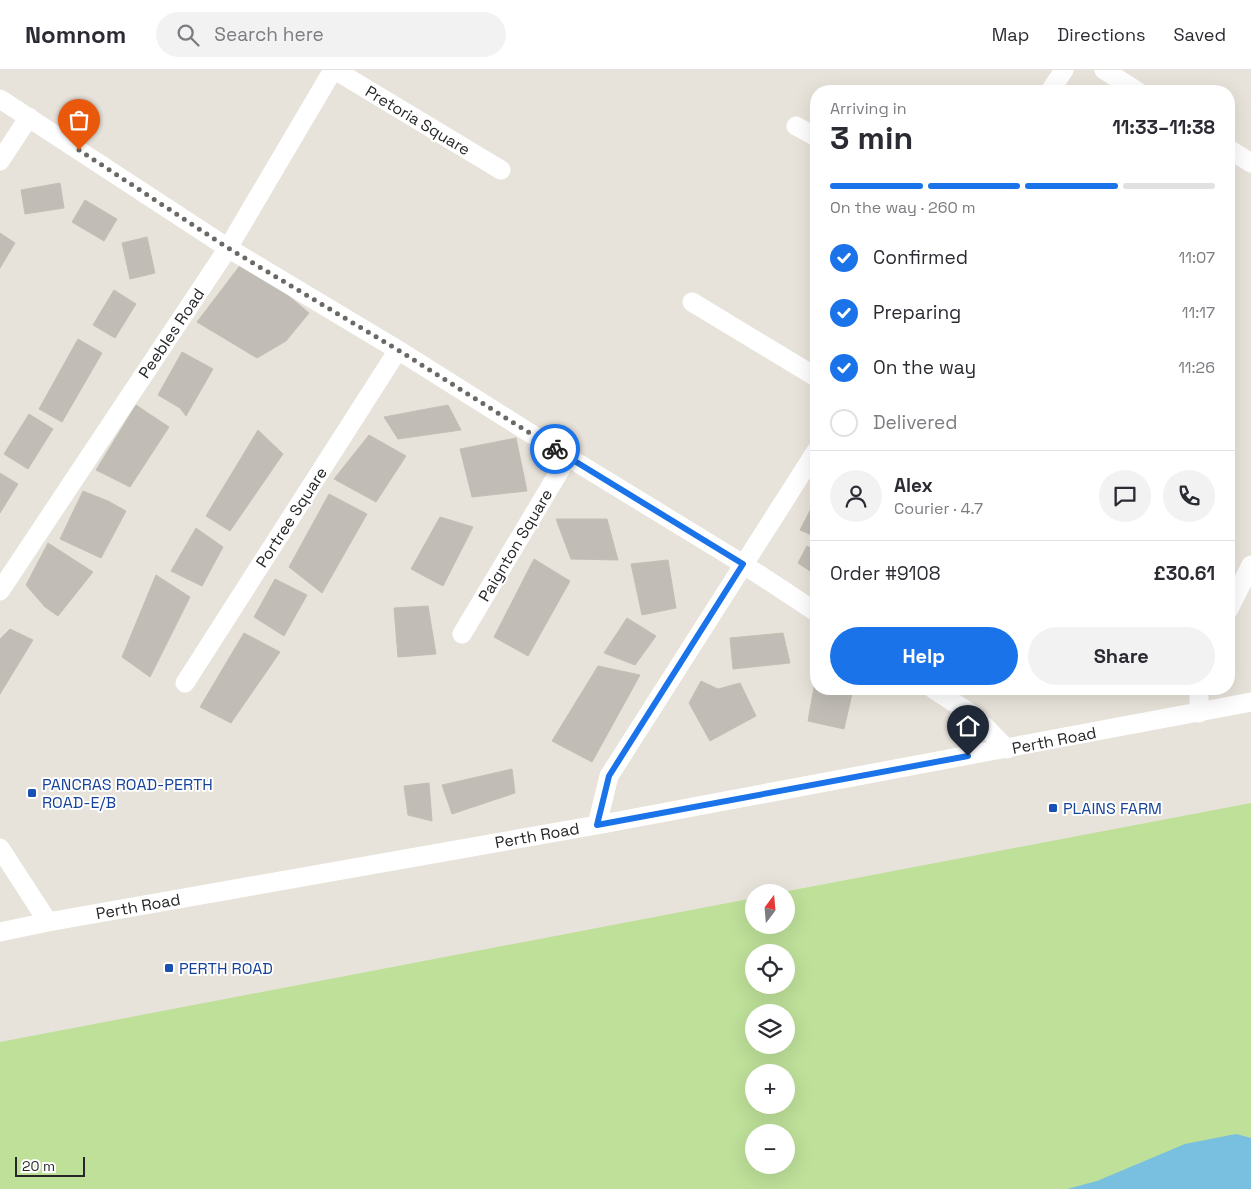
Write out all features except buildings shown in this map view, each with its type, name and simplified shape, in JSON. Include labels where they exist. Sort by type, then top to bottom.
[{"type":"street","name":"Pretoria Square","points":[[334,70],[501,170]]},
{"type":"street","name":"Peebles Road","points":[[0,591],[228,248],[334,70]]},
{"type":"street","points":[[1054,85],[1064,70]]},
{"type":"street","points":[[1104,70],[1128,85]]},
{"type":"street","points":[[0,99],[228,248],[398,350],[743,564],[810,608]]},
{"type":"street","points":[[0,162],[29,117]]},
{"type":"street","points":[[796,126],[810,134]]},
{"type":"street","points":[[1235,153],[1251,164]]},
{"type":"street","points":[[692,302],[810,373]]},
{"type":"street","name":"Portree Square","points":[[184,683],[398,350]]},
{"type":"street","name":"Paignton Square","points":[[462,634],[568,457]]},
{"type":"street","points":[[597,825],[609,776],[810,460]]},
{"type":"street","points":[[1235,597],[1251,564]]},
{"type":"street","points":[[942,695],[975,716],[1007,749]]},
{"type":"street","points":[[1199,695],[1199,713]]},
{"type":"street","name":"Perth Road","points":[[0,932],[597,825],[1251,702]]},
{"type":"street","points":[[0,848],[48,922]]},
{"type":"green space","points":[[1251,803],[1251,1189],[0,1189],[0,1042],[745,900],[745,934],[795,934],[795,890]]},
{"type":"water","points":[[1236,1134],[1251,1138],[1251,1189],[1067,1189],[1097,1181],[1185,1144]]},
{"type":"way so far","points":[[79,150],[228,248],[398,350],[555,449]]},
{"type":"place","name":"PANCRAS ROAD-PERTH ROAD-E/B","points":[[32,793]]},
{"type":"place","name":"PLAINS FARM","points":[[1053,808]]},
{"type":"place","name":"PERTH ROAD","points":[[169,968]]},
{"type":"route","points":[[555,449],[743,564],[609,776],[597,825],[968,756]]}]
